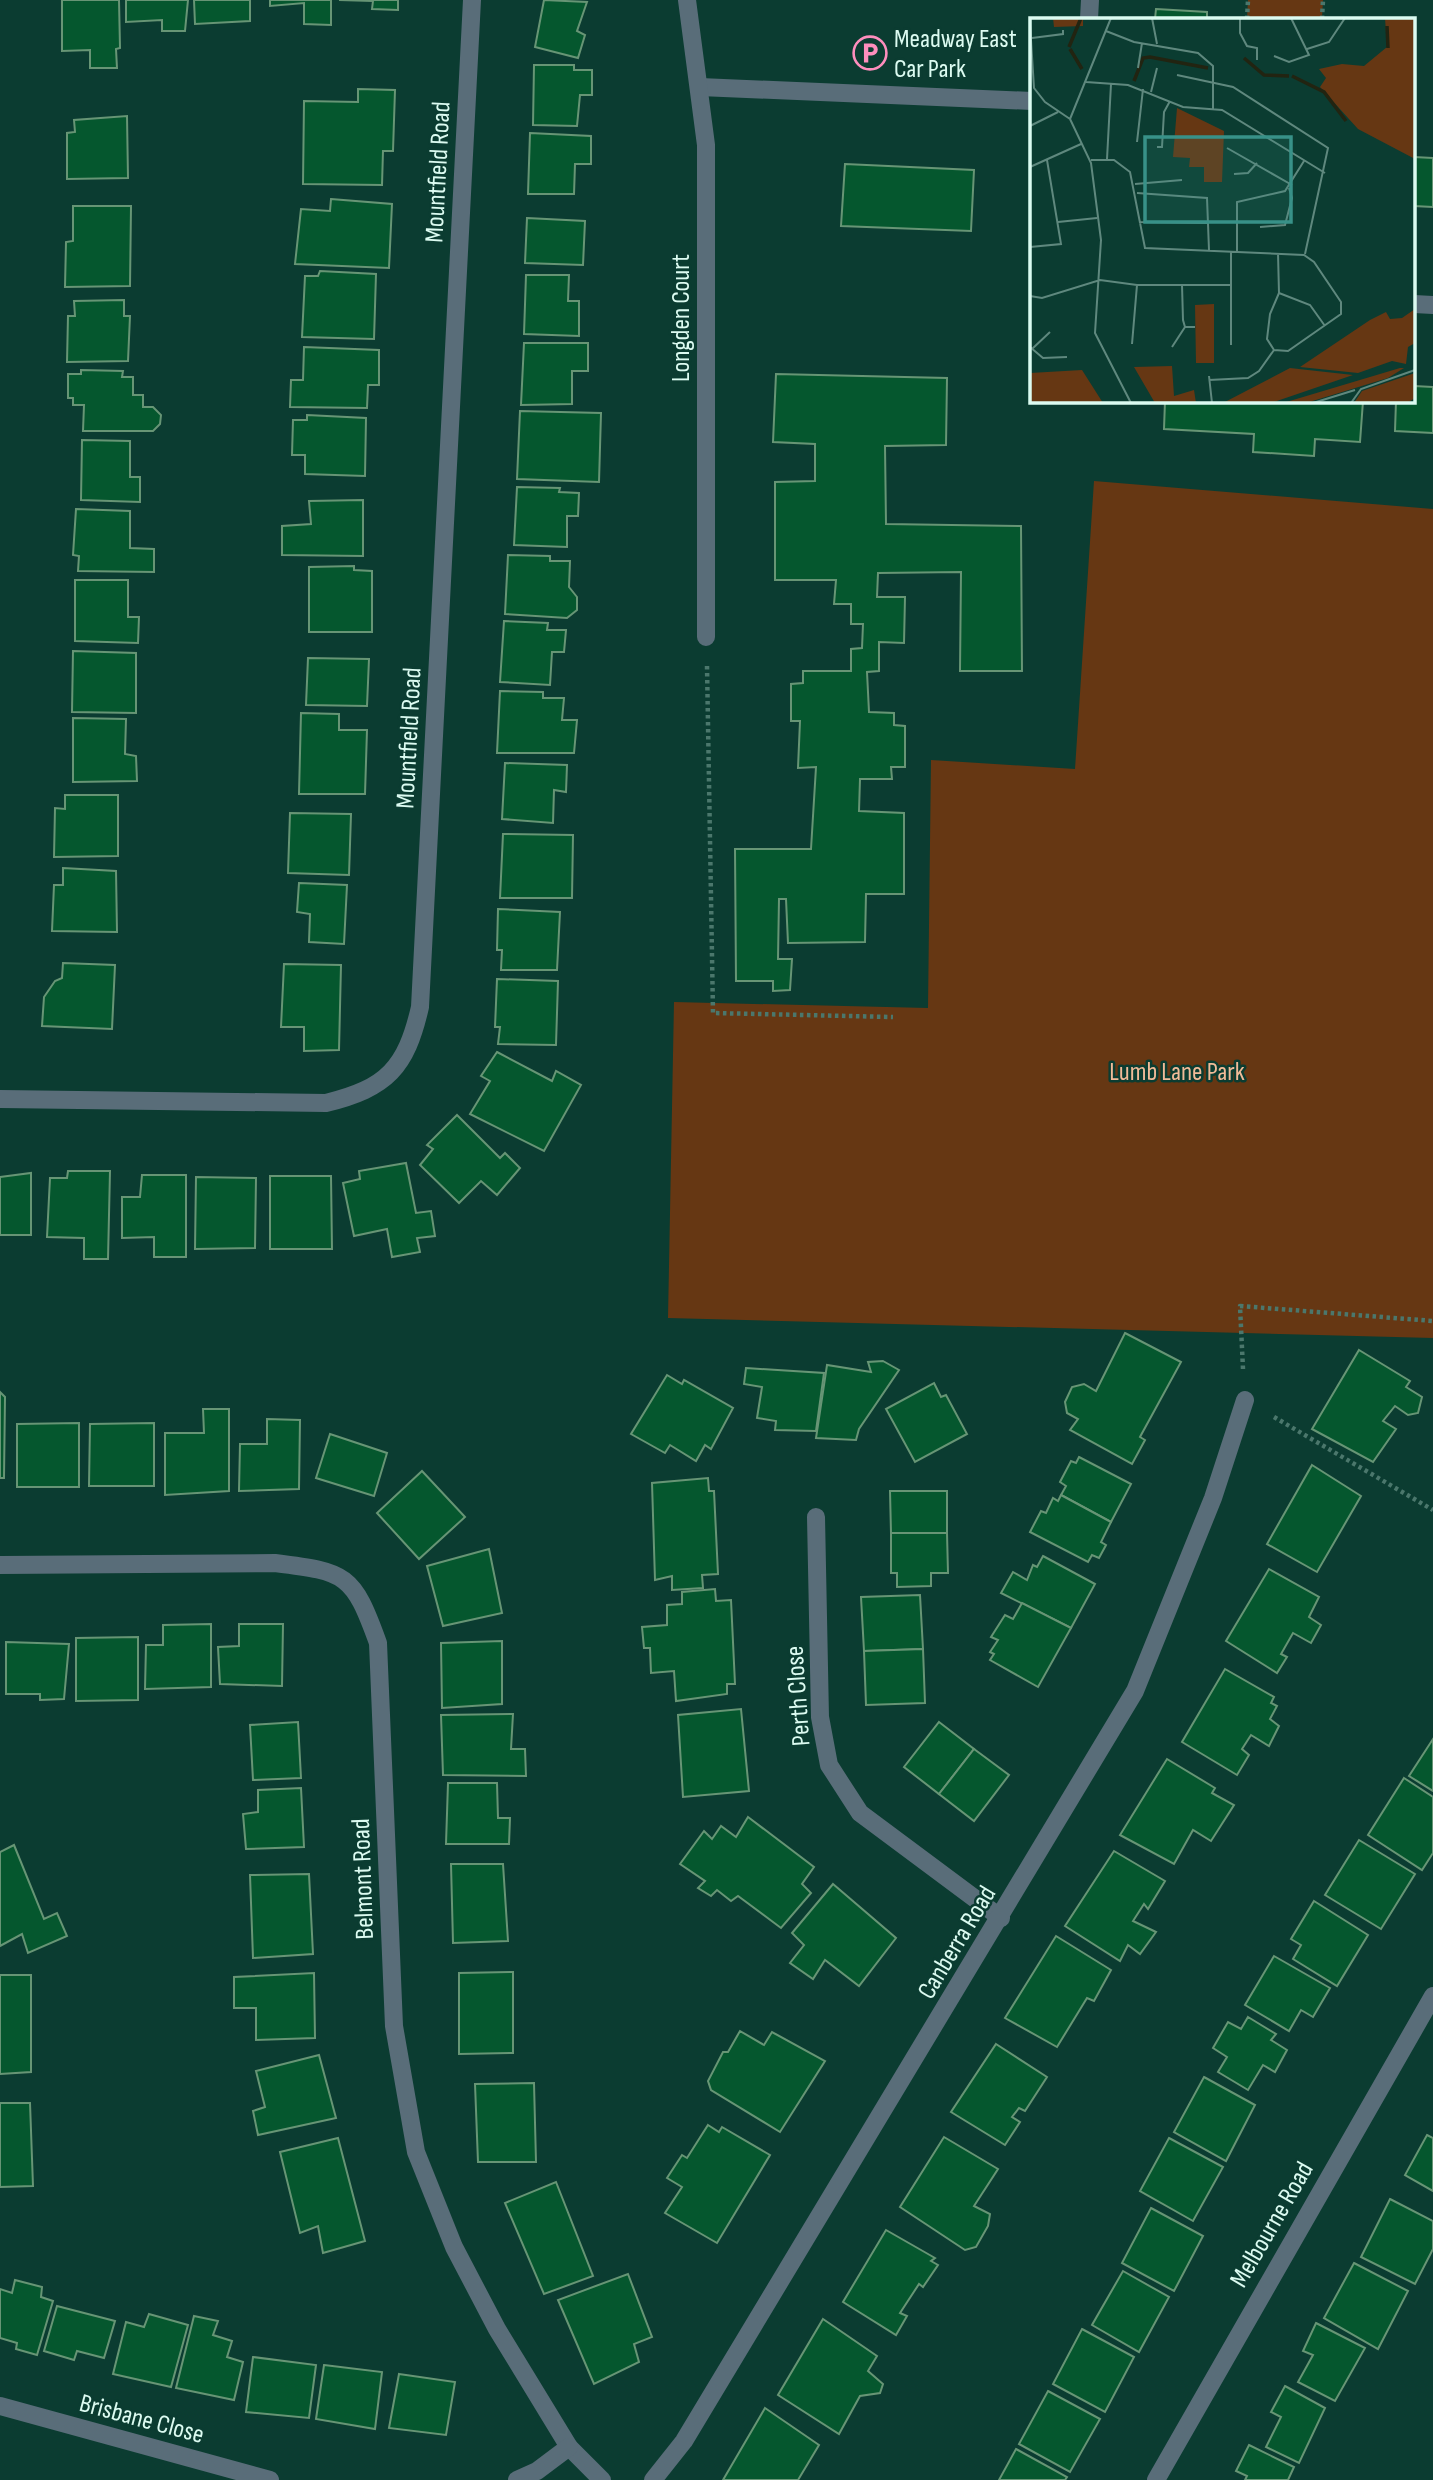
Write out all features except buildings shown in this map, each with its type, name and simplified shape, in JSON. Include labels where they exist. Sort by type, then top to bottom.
[{"type":"street","name":"Mountfield Road","points":[[0,1099],[326,1103],[376,1087],[400,1062],[413,1038],[420,1007],[472,0]]},
{"type":"street","name":"Longden Court","points":[[687,0],[706,145],[706,637]]},
{"type":"street","points":[[1089,18],[1090,0]]},
{"type":"street","points":[[700,87],[1030,101]]},
{"type":"street","name":"Canberra Road","points":[[653,2480],[684,2441],[1001,1918],[1135,1691],[1213,1497],[1244,1400]]},
{"type":"street","name":"Perth Close","points":[[816,1517],[820,1717],[829,1765],[860,1814],[1001,1918]]},
{"type":"street","name":"Belmont Road","points":[[0,1565],[275,1563],[313,1568],[342,1577],[363,1600],[378,1643],[394,2026],[416,2152],[454,2247],[528,2383],[569,2446],[602,2480]]},
{"type":"street","name":"Melbourne Road","points":[[1156,2480],[1433,1996]]},
{"type":"street","name":"Brisbane Close","points":[[0,2406],[270,2480]]},
{"type":"street","points":[[517,2480],[537,2471],[569,2446]]},
{"type":"path","points":[[1247,18],[1248,0]]},
{"type":"path","points":[[1322,18],[1323,0]]},
{"type":"path","points":[[706,637],[713,1013],[893,1017]]},
{"type":"path","points":[[1433,1321],[1240,1306],[1244,1400],[1433,1510]]},
{"type":"green space","points":[[1248,0],[1323,0],[1322,18],[1247,18]]},
{"type":"green space","name":"Lumb Lane Park","points":[[1094,481],[1433,509],[1433,1338],[668,1318],[674,1002],[928,1008],[931,760],[1075,769]]},
{"type":"place","name":"Meadway East Car Park","points":[[870,53]]}]
